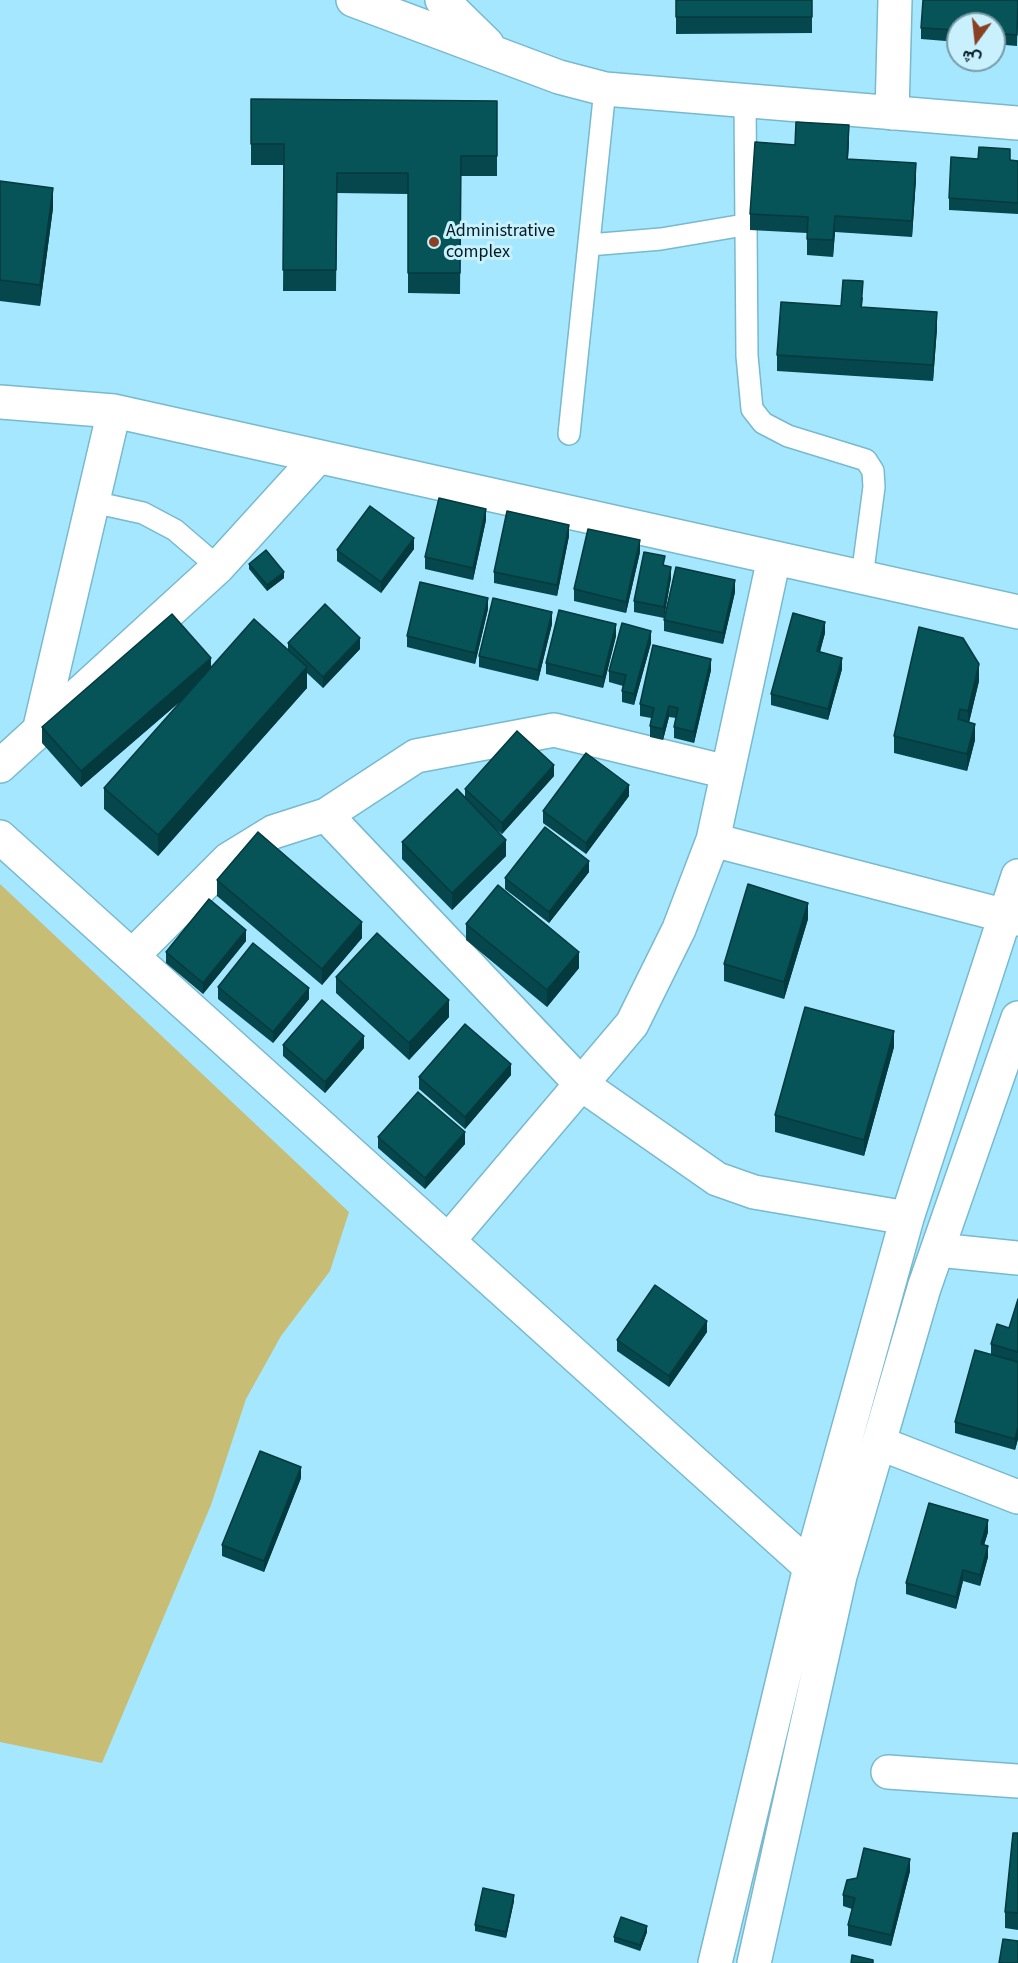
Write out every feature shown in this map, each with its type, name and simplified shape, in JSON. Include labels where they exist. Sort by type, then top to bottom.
[{"type":"street","points":[[353,0],[559,76],[605,89],[1018,123]]},
{"type":"street","points":[[442,0],[492,50]]},
{"type":"street","points":[[892,113],[896,0]]},
{"type":"street","points":[[0,402],[114,411],[1018,612]]},
{"type":"street","points":[[40,727],[114,411]]},
{"type":"street","points":[[0,766],[40,727],[218,567],[318,457]]},
{"type":"street","points":[[448,1241],[632,1024],[679,929],[713,840],[774,558]]},
{"type":"street","points":[[132,956],[229,859],[273,832],[326,815],[416,756],[554,730],[727,772]]},
{"type":"street","points":[[326,815],[581,1084],[717,1179],[754,1192],[906,1218]]},
{"type":"street","points":[[0,837],[810,1567]]},
{"type":"street","points":[[713,840],[1012,917]]},
{"type":"street","points":[[715,1963],[810,1567],[906,1218],[1012,917],[1018,876]]},
{"type":"street","points":[[754,1963],[840,1576],[924,1288],[1018,1018]]},
{"type":"street","points":[[938,1250],[1018,1258]]},
{"type":"street","points":[[879,1443],[1018,1497]]},
{"type":"street","points":[[888,1772],[1018,1781]]},
{"type":"lane","points":[[569,434],[605,89]]},
{"type":"lane","points":[[746,101],[744,225],[747,356],[752,409],[764,423],[788,436],[866,460],[873,471],[874,487],[862,577]]},
{"type":"lane","points":[[589,244],[661,239],[744,225]]},
{"type":"lane","points":[[93,502],[143,513],[175,530],[218,567]]},
{"type":"shaded area","points":[[0,884],[349,1212],[330,1271],[281,1336],[246,1399],[211,1505],[102,1763],[0,1742]]},
{"type":"building","points":[[676,0],[812,0],[812,17],[676,17]]},
{"type":"building","points":[[923,0],[1018,0],[1017,35],[1006,34],[1006,12],[946,12],[946,29],[921,28]]},
{"type":"building","name":"Administrative complex","points":[[251,99],[497,101],[497,156],[461,156],[460,273],[408,273],[408,173],[337,173],[336,270],[283,270],[284,144],[251,144]]},
{"type":"building","points":[[796,122],[849,125],[847,159],[916,163],[912,221],[835,216],[833,240],[807,239],[808,217],[750,214],[755,142],[795,145]]},
{"type":"building","points":[[979,147],[1010,149],[1010,160],[1018,161],[1018,203],[949,198],[951,157],[978,159]]},
{"type":"building","points":[[0,181],[53,188],[40,285],[0,280]]},
{"type":"building","points":[[843,280],[863,281],[861,307],[937,312],[933,365],[777,355],[781,302],[841,306]]},
{"type":"building","points":[[439,498],[486,509],[473,568],[425,557]]},
{"type":"building","points":[[370,506],[414,538],[381,582],[337,550]]},
{"type":"building","points":[[507,511],[569,525],[557,585],[494,572]]},
{"type":"building","points":[[588,529],[640,540],[626,602],[574,589]]},
{"type":"building","points":[[266,550],[284,572],[267,585],[249,564]]},
{"type":"building","points":[[644,552],[665,556],[663,565],[671,567],[664,607],[634,601]]},
{"type":"building","points":[[676,567],[735,580],[723,633],[664,620]]},
{"type":"building","points":[[420,582],[488,598],[475,653],[407,636]]},
{"type":"building","points":[[493,598],[552,612],[538,670],[479,656]]},
{"type":"building","points":[[325,604],[360,638],[323,677],[288,643]]},
{"type":"building","points":[[559,610],[616,624],[603,677],[546,663]]},
{"type":"building","points":[[793,613],[825,622],[817,651],[842,658],[828,709],[771,694]]},
{"type":"building","points":[[172,614],[211,658],[81,771],[42,727]]},
{"type":"building","points":[[254,619],[307,667],[158,835],[104,788]]},
{"type":"building","points":[[622,623],[651,631],[634,694],[622,691],[626,675],[609,671]]},
{"type":"building","points":[[919,627],[963,638],[979,664],[968,711],[960,709],[958,719],[975,724],[967,754],[894,736]]},
{"type":"building","points":[[653,645],[711,659],[694,732],[674,727],[678,708],[669,706],[663,729],[650,726],[654,708],[640,704]]},
{"type":"building","points":[[517,731],[554,765],[502,823],[465,789]]},
{"type":"building","points":[[586,753],[629,785],[586,843],[543,811]]},
{"type":"building","points":[[457,789],[506,840],[452,893],[402,842]]},
{"type":"building","points":[[545,827],[589,861],[549,912],[505,878]]},
{"type":"building","points":[[258,832],[362,922],[322,969],[217,880]]},
{"type":"building","points":[[748,884],[808,903],[784,982],[724,964]]},
{"type":"building","points":[[498,885],[579,952],[547,990],[466,924]]},
{"type":"building","points":[[209,899],[246,930],[203,983],[166,952]]},
{"type":"building","points":[[377,933],[449,1000],[409,1043],[336,977]]},
{"type":"building","points":[[253,943],[309,988],[273,1032],[218,987]]},
{"type":"building","points":[[322,1000],[364,1036],[325,1082],[283,1045]]},
{"type":"building","points":[[805,1007],[894,1031],[864,1140],[775,1115]]},
{"type":"building","points":[[465,1024],[511,1064],[465,1117],[419,1077]]},
{"type":"building","points":[[418,1092],[465,1132],[425,1178],[378,1137]]},
{"type":"building","points":[[655,1285],[707,1321],[669,1376],[617,1340]]},
{"type":"building","points":[[1018,1299],[1018,1352],[991,1344],[997,1324],[1009,1328]]},
{"type":"building","points":[[975,1350],[1018,1362],[1018,1427],[1015,1439],[955,1422]]},
{"type":"building","points":[[260,1451],[301,1467],[264,1561],[222,1545]]},
{"type":"building","points":[[929,1503],[988,1520],[981,1544],[988,1546],[980,1575],[963,1570],[956,1597],[906,1583]]},
{"type":"building","points":[[1013,1833],[1018,1833],[1018,1913],[1005,1912]]},
{"type":"building","points":[[864,1848],[910,1859],[891,1935],[848,1925],[855,1898],[843,1895],[847,1880],[857,1878]]},
{"type":"building","points":[[483,1888],[514,1895],[506,1932],[475,1925]]},
{"type":"building","points":[[621,1917],[647,1926],[640,1945],[614,1937]]},
{"type":"building","points":[[1003,1939],[1018,1941],[1018,1963],[999,1963]]},
{"type":"building","points":[[852,1955],[873,1960],[873,1963],[851,1963]]},
{"type":"place","name":"Administrative complex","points":[[434,242]]}]
